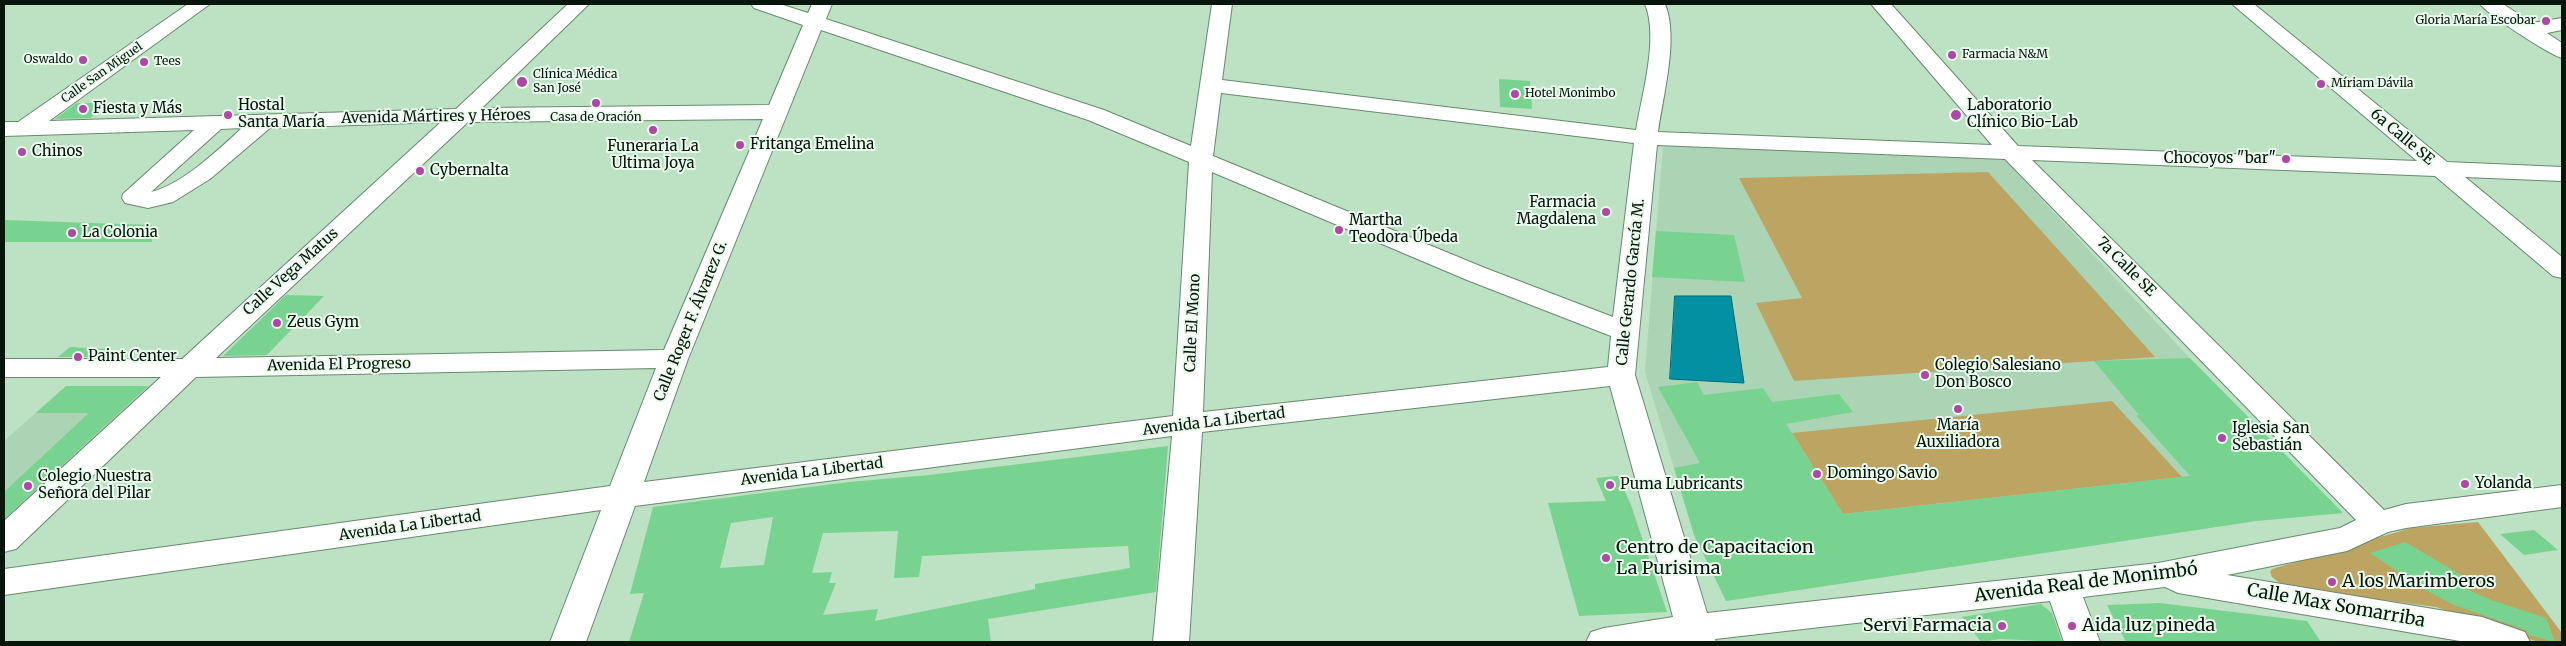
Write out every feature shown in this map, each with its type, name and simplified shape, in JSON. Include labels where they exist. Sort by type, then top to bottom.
[{"type":"street","name":"Calle San Miguel","points":[[4,142],[14,128],[200,4]]},
{"type":"street","name":"Calle Vega Matus","points":[[4,540],[187,368],[462,116],[578,4]]},
{"type":"street","points":[[761,4],[818,13],[1096,115],[1476,274],[1627,332]]},
{"type":"street","name":"Calle El Mono","points":[[1171,642],[1188,424],[1201,158],[1222,4]]},
{"type":"street","name":"Calle Gerardo García M.","points":[[1655,4],[1659,14],[1660,45],[1646,138],[1622,375],[1696,635]]},
{"type":"street","name":"7a Calle SE","points":[[1881,4],[2011,152],[2378,523]]},
{"type":"street","name":"6a Calle SE","points":[[2242,4],[2562,270]]},
{"type":"street","points":[[2490,4],[2562,52]]},
{"type":"street","name":"Calle Roger F. Álvarez G.","points":[[568,642],[674,359],[818,13]]},
{"type":"street","points":[[2528,30],[2562,24]]},
{"type":"street","points":[[1211,85],[1646,138],[2443,171],[2562,174]]},
{"type":"street","name":"Avenida Mártires y Héroes","points":[[14,128],[462,116],[778,112]]},
{"type":"street","points":[[216,122],[134,194],[134,198],[140,201],[156,199],[181,190],[264,121]]},
{"type":"street","name":"Avenida El Progreso","points":[[4,368],[187,368],[674,359]]},
{"type":"street","name":"Avenida La Libertad","points":[[4,582],[623,496],[1188,424],[1622,375]]},
{"type":"street","name":"Avenida Real de Monimbó","points":[[1604,642],[1696,635],[2158,576],[2347,539],[2378,523],[2406,516],[2562,496]]},
{"type":"street","name":"Calle Max Somarriba","points":[[2158,576],[2495,638]]},
{"type":"street","points":[[2062,587],[2082,642]]},
{"type":"shaded area","name":"Colegio Salesiano Don Bosco","points":[[1663,146],[2003,158],[2224,395],[2343,513],[2256,521],[1726,601],[1694,534],[1645,372]]},
{"type":"shaded area","points":[[1988,172],[2155,357],[1794,381],[1756,303],[1802,298],[1739,178]]},
{"type":"shaded area","name":"Colegio Nuestra Señora del Pilar","points":[[66,386],[159,386],[4,530],[4,441]]},
{"type":"shaded area","points":[[2112,401],[2182,477],[1843,514],[1792,433]]},
{"type":"shaded area","points":[[2478,522],[2562,633],[2562,642],[2538,642],[2436,607],[2285,587],[2272,577],[2270,572],[2272,569],[2411,528]]},
{"type":"water","points":[[1675,296],[1731,296],[1744,383],[1670,379]]},
{"type":"building","name":"Hotel Monimbo","points":[[1499,79],[1530,81],[1532,109],[1500,107]]},
{"type":"building","name":"Fiesta y Más","points":[[77,103],[110,103],[90,118],[55,119]]},
{"type":"building","name":"La Colonia","points":[[4,220],[152,225],[152,242],[4,242]]},
{"type":"building","points":[[1656,231],[1734,235],[1745,282],[1652,277]]},
{"type":"building","name":"Zeus Gym","points":[[286,295],[324,296],[267,355],[223,356]]},
{"type":"building","points":[[70,347],[107,349],[98,357],[58,357]]},
{"type":"building","points":[[2190,358],[2343,513],[2256,521],[1726,601],[1694,535],[1674,468],[1700,463],[1658,387],[1697,382],[1704,395],[1763,388],[1772,402],[1839,394],[1853,412],[1786,424],[1843,514],[2190,476],[2136,415],[2139,415],[2094,361]]},
{"type":"building","points":[[66,386],[148,386],[4,519],[4,492],[89,413],[36,413]]},
{"type":"building","points":[[1168,446],[1156,592],[988,619],[991,642],[629,642],[644,593],[630,594],[653,507],[849,482],[929,475]],"holes":[[[773,517],[764,565],[720,568],[731,523]],[[898,531],[894,578],[919,577],[922,556],[1128,546],[1130,568],[1035,584],[1035,589],[875,621],[878,609],[823,615],[836,583],[829,583],[832,572],[812,573],[823,533]]]},
{"type":"building","name":"Centro de Capacitacion La Purisima","points":[[1618,476],[1631,505],[1667,612],[1579,616],[1548,503],[1606,501],[1596,478]]},
{"type":"building","points":[[2534,530],[2558,550],[2524,555],[2500,534]]},
{"type":"building","points":[[2405,542],[2468,579],[2464,588],[2491,600],[2546,618],[2555,642],[2529,635],[2526,630],[2454,605],[2424,589],[2370,553]]},
{"type":"building","points":[[2160,603],[2307,621],[2321,642],[2126,642],[2107,605]]},
{"type":"building","points":[[2041,604],[2052,613],[2062,642],[2000,639],[1981,642],[1962,617]]},
{"type":"place","name":"Gloria María Escobar","points":[[2546,21]]},
{"type":"place","name":"Farmacia N&M","points":[[1952,55]]},
{"type":"place","name":"Oswaldo","points":[[83,60]]},
{"type":"place","name":"Tees","points":[[144,62]]},
{"type":"place","name":"Clínica Médica San José","points":[[522,82]]},
{"type":"place","name":"Míriam Dávila","points":[[2321,84]]},
{"type":"place","name":"Hotel Monimbo","points":[[1515,94]]},
{"type":"place","name":"Casa de Oración","points":[[596,103]]},
{"type":"place","name":"Fiesta y Más","points":[[83,109]]},
{"type":"place","name":"Hostal Santa María","points":[[228,115]]},
{"type":"place","name":"Laboratorio Clínico Bio-Lab","points":[[1956,115]]},
{"type":"place","name":"Funeraria La Ultima Joya","points":[[653,130]]},
{"type":"place","name":"Fritanga Emelina","points":[[740,145]]},
{"type":"place","name":"Chinos","points":[[22,152]]},
{"type":"place","name":"Chocoyos \"bar\"","points":[[2286,159]]},
{"type":"place","name":"Cybernalta","points":[[420,171]]},
{"type":"place","name":"Farmacia Magdalena","points":[[1606,212]]},
{"type":"place","name":"Martha Teodora Úbeda","points":[[1339,230]]},
{"type":"place","name":"La Colonia","points":[[72,233]]},
{"type":"place","name":"Zeus Gym","points":[[277,323]]},
{"type":"place","name":"Paint Center","points":[[78,357]]},
{"type":"place","name":"Colegio Salesiano Don Bosco","points":[[1925,375]]},
{"type":"place","name":"María Auxiliadora","points":[[1958,409]]},
{"type":"place","name":"Iglesia San Sebastián","points":[[2222,438]]},
{"type":"place","name":"Domingo Savio","points":[[1817,474]]},
{"type":"place","name":"Yolanda","points":[[2465,484]]},
{"type":"place","name":"Puma Lubricants","points":[[1610,485]]},
{"type":"place","name":"Colegio Nuestra Señora del Pilar","points":[[28,486]]},
{"type":"place","name":"Centro de Capacitacion La Purisima","points":[[1606,558]]},
{"type":"place","name":"A los Marimberos","points":[[2332,582]]},
{"type":"place","name":"Servi Farmacia","points":[[2002,626]]},
{"type":"place","name":"Aida luz pineda","points":[[2072,626]]}]
